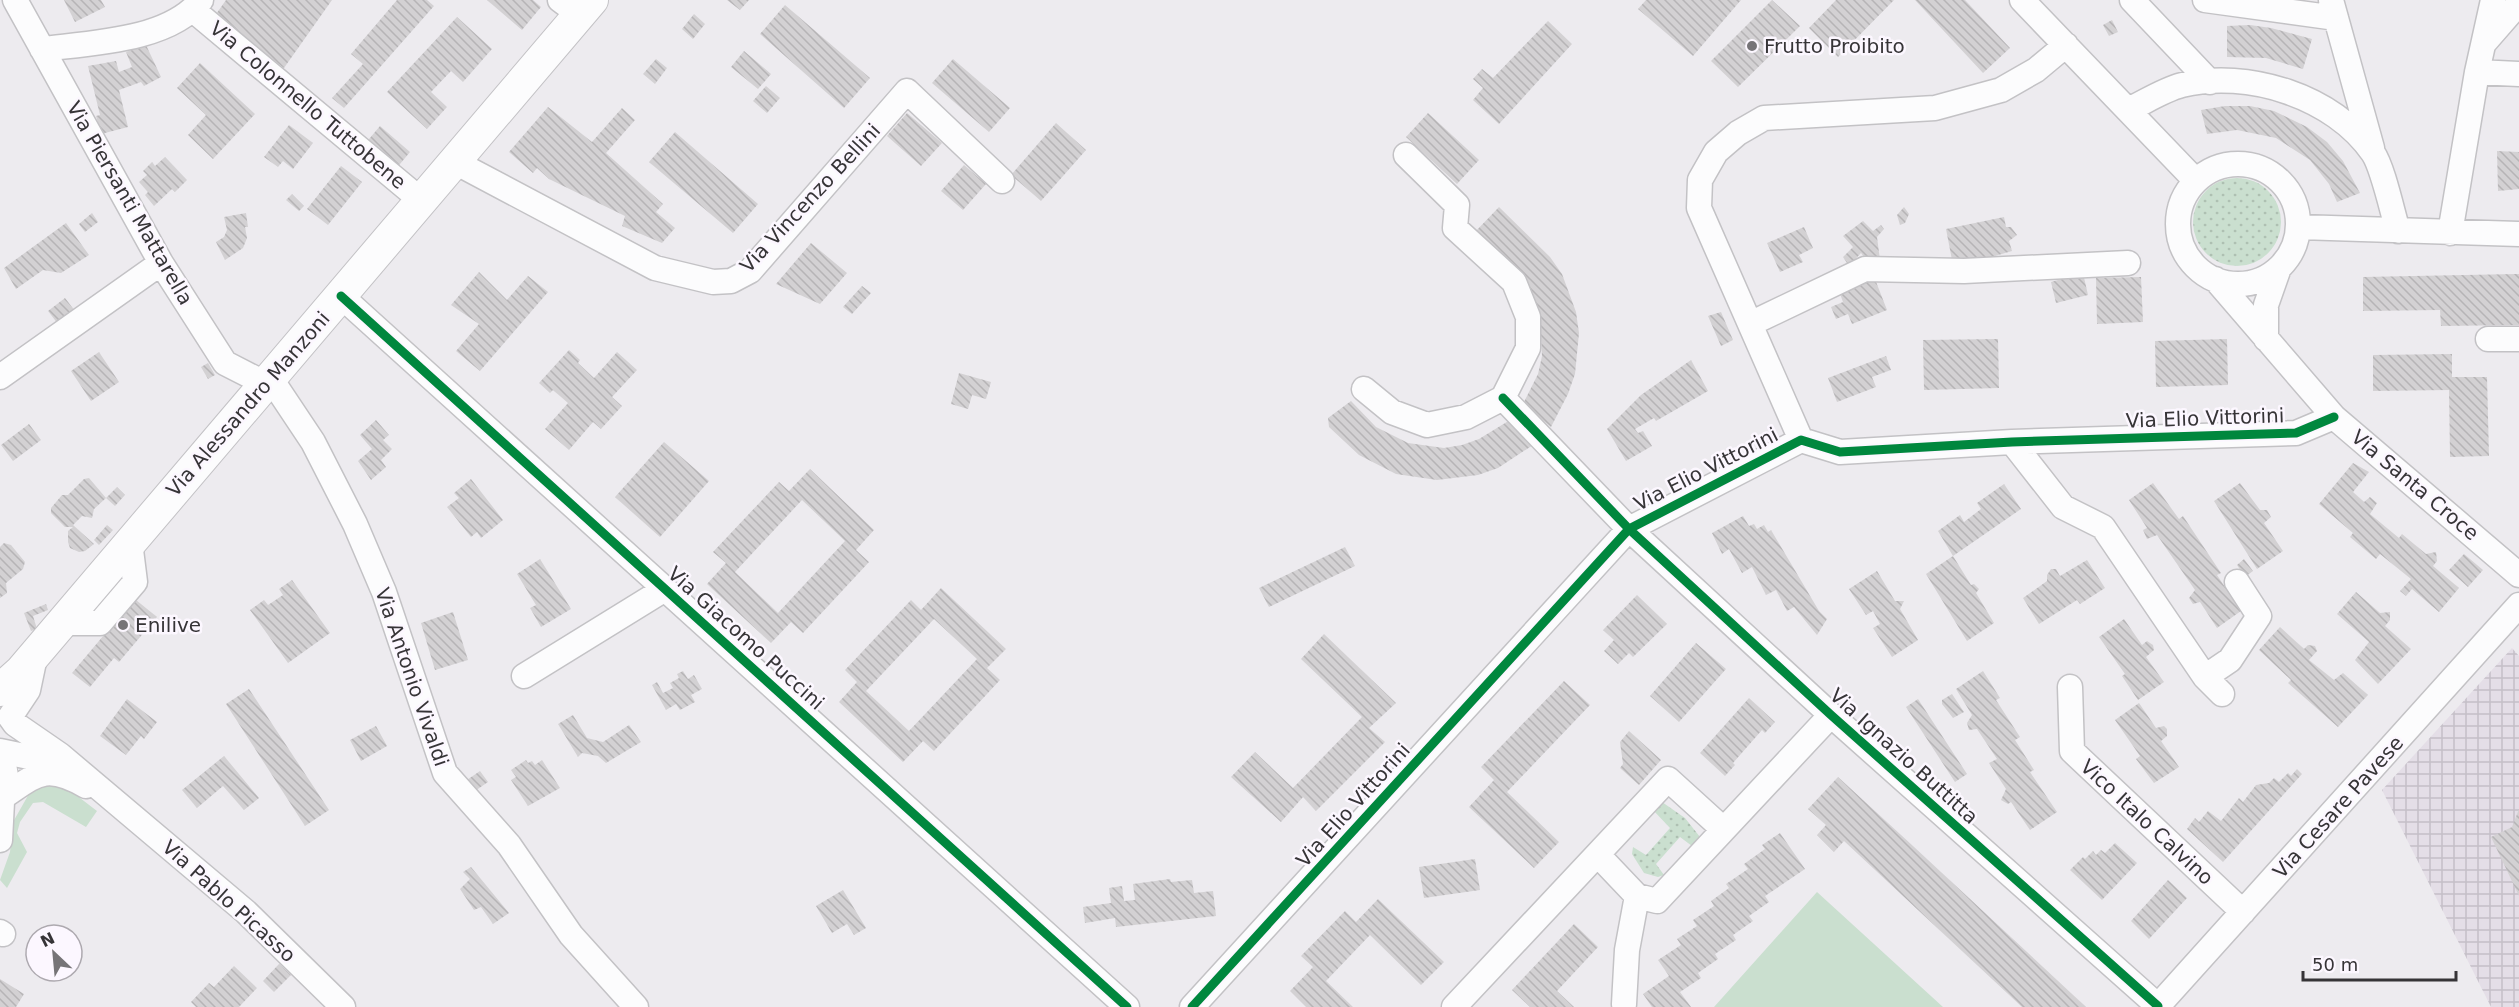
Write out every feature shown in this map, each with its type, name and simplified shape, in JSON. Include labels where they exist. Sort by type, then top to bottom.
[{"type":"main road","name":"Via Alessandro Manzoni","points":[[0,707],[19,671],[455,162],[577,5]]},
{"type":"street","name":"Via Piersanti Mattarella","points":[[15,0],[161,263],[225,363],[268,382]]},
{"type":"street","points":[[2022,0],[2196,181]]},
{"type":"street","points":[[2205,0],[2333,9],[2373,154],[2398,231]]},
{"type":"street","points":[[2450,232],[2477,72],[2493,0]]},
{"type":"street","points":[[2135,1],[2210,82]]},
{"type":"street","points":[[2483,44],[2519,3]]},
{"type":"street","points":[[42,49],[138,35],[197,5]]},
{"type":"street","name":"Via Colonnello Tuttobene","points":[[197,5],[422,201]]},
{"type":"street","points":[[1801,440],[1699,208],[1700,180],[1716,152],[1738,133],[1764,118],[1935,108],[2001,90],[2036,70],[2066,45]]},
{"type":"street","points":[[2477,72],[2519,74]]},
{"type":"street","points":[[2128,110],[2181,85],[2231,79],[2288,92],[2338,114],[2373,154]]},
{"type":"street","name":"Via Vincenzo Bellini","points":[[455,162],[655,268],[713,282],[731,281],[750,271],[907,92],[1002,181]]},
{"type":"street","points":[[1364,389],[1392,412],[1427,424],[1466,417],[1503,398],[1528,348],[1528,317],[1514,282],[1455,228],[1457,205],[1406,155]]},
{"type":"street","points":[[2233,164],[2253,166],[2272,174],[2287,188],[2296,207],[2299,227],[2289,256],[2279,268],[2249,283],[2232,283],[2215,279],[2200,270],[2188,257],[2180,238],[2179,218],[2184,198],[2196,181],[2213,169],[2233,164]]},
{"type":"street","points":[[2299,227],[2519,234]]},
{"type":"street","points":[[1750,324],[1864,269],[1964,271],[2128,262]]},
{"type":"street","points":[[0,377],[161,263]]},
{"type":"street","points":[[2266,339],[2266,305],[2279,268]]},
{"type":"street","name":"Via Santa Croce","points":[[2215,279],[2334,417],[2519,574]]},
{"type":"street","name":"Via Giacomo Puccini","points":[[341,296],[1127,1007]]},
{"type":"street","points":[[2488,339],[2519,339]]},
{"type":"street","name":"Via Antonio Vivaldi","points":[[268,382],[314,442],[355,524],[384,592],[445,772],[508,845],[571,935],[636,1007]]},
{"type":"street","name":"Via Ignazio Buttitta","points":[[1503,398],[1629,529],[1831,715],[2157,1006]]},
{"type":"street","name":"Via Elio Vittorini","points":[[1192,1007],[1629,529],[1801,440],[1840,452],[2012,442],[2296,433],[2334,417]]},
{"type":"street","points":[[2012,442],[2063,507],[2103,527],[2205,677],[2222,694]]},
{"type":"street","points":[[2205,677],[2230,660],[2259,616],[2237,582]]},
{"type":"street","points":[[524,676],[665,589]]},
{"type":"street","name":"Via Cesare Pavese","points":[[2157,1006],[2519,605]]},
{"type":"street","name":"Via Pablo Picasso","points":[[19,671],[28,690],[10,717],[15,724],[60,755],[110,800],[246,912],[343,1007]]},
{"type":"street","name":"Vico Italo Calvino","points":[[2070,687],[2072,751],[2242,912]]},
{"type":"street","points":[[1598,855],[1637,896],[1658,901],[1831,715]]},
{"type":"street","points":[[0,751],[29,756],[60,755]]},
{"type":"street","name":"Via Pablo Picasso","points":[[1,787],[47,772],[64,774],[110,800]]},
{"type":"street","points":[[1458,1006],[1668,779],[1723,829]]},
{"type":"street","points":[[0,840],[1,787]]},
{"type":"street","points":[[1624,1004],[1627,950],[1637,896]]},
{"type":"shaded area","points":[[2512,648],[2519,656],[2519,1007],[2491,1007],[2382,790]]},
{"type":"green space","points":[[2237,178],[2262,185],[2274,197],[2281,222],[2274,247],[2262,259],[2237,266],[2212,259],[2200,247],[2193,222],[2200,197],[2212,185]]},
{"type":"green space","points":[[39,785],[63,785],[97,811],[86,827],[43,802],[33,803],[20,822],[17,833],[27,852],[7,888],[0,880],[10,852],[13,822],[30,792]]},
{"type":"green space","points":[[1662,802],[1685,818],[1700,837],[1692,846],[1680,837],[1656,864],[1664,875],[1658,877],[1644,873],[1632,854],[1633,847],[1646,855],[1670,828],[1653,810]]},
{"type":"green space","points":[[1817,892],[1943,1007],[1714,1007]]},
{"type":"building","points":[[64,0],[101,0],[105,7],[75,22]]},
{"type":"building","points":[[226,0],[332,0],[284,68],[214,17]]},
{"type":"building","points":[[397,0],[427,0],[434,6],[344,108],[332,98],[363,64],[351,54]]},
{"type":"building","points":[[487,0],[533,0],[541,7],[522,30]]},
{"type":"building","points":[[727,0],[749,0],[740,10]]},
{"type":"building","points":[[1646,0],[1741,0],[1693,56],[1638,9]]},
{"type":"building","points":[[1772,0],[1800,26],[1738,87],[1711,61]]},
{"type":"building","points":[[1836,0],[1894,0],[1838,57],[1809,28]]},
{"type":"building","points":[[1915,0],[1965,0],[2010,48],[1983,73]]},
{"type":"building","points":[[785,5],[870,78],[844,108],[760,34]]},
{"type":"building","points":[[694,14],[705,24],[693,39],[682,29]]},
{"type":"building","points":[[457,17],[492,49],[463,82],[451,71],[431,92],[447,107],[427,129],[387,92]]},
{"type":"building","points":[[2112,20],[2118,32],[2109,36],[2103,25]]},
{"type":"building","points":[[1548,21],[1572,44],[1499,124],[1473,100],[1483,88],[1473,79],[1482,69],[1493,78]]},
{"type":"building","points":[[2250,25],[2312,39],[2303,69],[2266,58],[2227,57],[2227,26]]},
{"type":"building","points":[[146,45],[161,77],[144,86],[141,82],[119,90],[128,127],[101,134],[96,116],[100,115],[88,66],[116,61],[119,72],[132,67],[126,52]]},
{"type":"building","points":[[744,51],[771,74],[758,89],[731,67]]},
{"type":"building","points":[[656,59],[667,68],[655,84],[643,74]]},
{"type":"building","points":[[953,59],[1010,108],[989,132],[932,83]]},
{"type":"building","points":[[200,63],[255,114],[213,159],[188,135],[206,115],[177,88]]},
{"type":"building","points":[[766,86],[780,98],[767,113],[753,101]]},
{"type":"building","points":[[2225,106],[2250,106],[2274,111],[2307,127],[2327,142],[2343,161],[2360,193],[2337,202],[2329,184],[2310,160],[2276,138],[2237,130],[2207,134],[2201,110]]},
{"type":"building","points":[[548,107],[592,142],[622,108],[635,120],[606,153],[663,204],[656,212],[675,228],[662,243],[622,226],[625,216],[549,179],[537,168],[533,173],[509,152]]},
{"type":"building","points":[[907,113],[942,143],[921,166],[887,136]]},
{"type":"building","points":[[1428,113],[1479,160],[1457,184],[1406,137]]},
{"type":"building","points":[[1056,123],[1086,150],[1041,201],[1011,175]]},
{"type":"building","points":[[289,125],[313,143],[293,169],[283,161],[278,167],[264,157]]},
{"type":"building","points":[[380,126],[410,152],[395,170],[364,145]]},
{"type":"building","points":[[675,132],[758,204],[733,233],[649,162]]},
{"type":"building","points":[[2497,151],[2519,152],[2519,189],[2498,191]]},
{"type":"building","points":[[165,157],[187,180],[175,192],[172,189],[154,206],[145,195],[148,192],[139,182],[147,175],[143,171],[152,162],[155,166]]},
{"type":"building","points":[[964,165],[986,184],[963,210],[941,191]]},
{"type":"building","points":[[341,166],[362,182],[328,225],[307,209]]},
{"type":"building","points":[[292,194],[304,206],[299,211],[286,200]]},
{"type":"building","points":[[1499,207],[1550,257],[1562,274],[1576,312],[1579,333],[1575,374],[1568,394],[1551,427],[1523,404],[1538,374],[1542,356],[1540,320],[1535,303],[1475,232]]},
{"type":"building","points":[[1904,207],[1909,214],[1905,223],[1900,225],[1897,215]]},
{"type":"building","points":[[92,213],[98,222],[85,232],[79,224]]},
{"type":"building","points":[[246,213],[248,227],[245,227],[247,238],[243,248],[225,260],[216,242],[224,237],[227,230],[224,217]]},
{"type":"building","points":[[2004,217],[2006,227],[2011,227],[2017,235],[2009,241],[2012,251],[1971,263],[1952,260],[1946,229]]},
{"type":"building","points":[[1863,221],[1873,231],[1881,225],[1884,229],[1877,237],[1880,260],[1867,261],[1861,253],[1849,266],[1843,257],[1853,247],[1843,236]]},
{"type":"building","points":[[66,223],[89,255],[61,273],[43,270],[16,289],[4,268]]},
{"type":"building","points":[[1804,227],[1813,248],[1799,255],[1803,262],[1780,272],[1767,243]]},
{"type":"building","points":[[811,243],[847,273],[820,304],[776,284]]},
{"type":"building","points":[[479,272],[507,300],[528,276],[548,292],[480,371],[456,351],[479,324],[451,305]]},
{"type":"building","points":[[2083,273],[2088,295],[2056,303],[2051,282]]},
{"type":"building","points":[[1873,274],[1887,310],[1852,324],[1848,314],[1836,319],[1831,307],[1843,302],[1838,288]]},
{"type":"building","points":[[2519,274],[2519,325],[2441,326],[2440,310],[2363,311],[2363,277]]},
{"type":"building","points":[[2141,277],[2143,322],[2097,324],[2096,278]]},
{"type":"building","points":[[862,286],[871,293],[852,314],[843,307]]},
{"type":"building","points":[[65,298],[75,311],[58,324],[48,311]]},
{"type":"building","points":[[1721,312],[1733,340],[1721,346],[1708,316]]},
{"type":"building","points":[[1998,339],[1999,388],[1924,390],[1923,340]]},
{"type":"building","points":[[2227,339],[2228,385],[2156,387],[2155,341]]},
{"type":"building","points":[[569,350],[580,360],[578,363],[594,378],[617,352],[637,370],[612,397],[622,406],[601,429],[593,422],[569,450],[545,429],[568,403],[553,390],[550,393],[539,383]]},
{"type":"building","points":[[99,352],[119,382],[91,401],[71,371]]},
{"type":"building","points":[[2452,354],[2452,377],[2487,377],[2489,456],[2450,457],[2449,390],[2373,391],[2373,355]]},
{"type":"building","points":[[1886,356],[1891,370],[1872,377],[1876,387],[1837,402],[1828,378]]},
{"type":"building","points":[[1691,360],[1708,391],[1656,421],[1654,418],[1635,429],[1638,433],[1643,431],[1652,446],[1626,461],[1607,429],[1641,395]]},
{"type":"building","points":[[208,363],[215,375],[208,379],[201,367]]},
{"type":"building","points":[[959,373],[991,382],[986,399],[972,395],[968,409],[951,404]]},
{"type":"building","points":[[1351,401],[1376,427],[1408,443],[1444,448],[1462,445],[1479,439],[1510,420],[1533,445],[1498,468],[1478,475],[1437,480],[1396,474],[1359,455],[1329,427],[1328,418]]},
{"type":"building","points":[[376,420],[389,435],[383,440],[392,449],[381,460],[386,467],[371,480],[358,461],[372,449],[360,435]]},
{"type":"building","points":[[29,424],[41,440],[13,461],[1,445]]},
{"type":"building","points":[[664,442],[709,481],[660,537],[615,497]]},
{"type":"building","points":[[2353,463],[2369,472],[2353,492],[2364,502],[2370,497],[2377,503],[2370,514],[2399,538],[2402,534],[2426,554],[2436,552],[2437,561],[2433,566],[2459,588],[2439,612],[2412,589],[2406,596],[2400,591],[2411,579],[2380,554],[2376,559],[2350,537],[2353,533],[2319,504]]},
{"type":"building","points":[[810,469],[874,530],[856,550],[869,562],[803,633],[791,622],[771,643],[707,584],[726,563],[713,552],[779,482],[789,491]],"holes":[[[802,500],[845,541],[778,613],[735,572]]]},
{"type":"building","points":[[89,478],[106,498],[94,509],[92,518],[82,516],[73,525],[94,544],[85,551],[79,552],[70,548],[68,542],[68,531],[73,527],[65,527],[51,513],[51,508],[62,495],[68,495],[84,479]]},
{"type":"building","points":[[471,479],[503,520],[481,538],[477,532],[471,537],[447,507],[459,498],[454,493]]},
{"type":"building","points":[[2153,483],[2179,519],[2183,516],[2221,573],[2217,575],[2241,611],[2217,628],[2200,602],[2193,604],[2189,598],[2195,590],[2157,535],[2147,539],[2143,530],[2147,528],[2129,500]]},
{"type":"building","points":[[2240,483],[2260,510],[2267,510],[2271,517],[2264,523],[2283,551],[2257,569],[2214,501]]},
{"type":"building","points":[[2004,484],[2021,509],[1953,556],[1938,531],[1960,515],[1964,522],[1981,509],[1977,503]]},
{"type":"building","points":[[117,487],[125,495],[115,506],[106,498]]},
{"type":"building","points":[[1743,516],[1749,526],[1754,524],[1757,529],[1764,525],[1768,532],[1771,530],[1819,611],[1827,619],[1817,635],[1794,607],[1787,611],[1776,590],[1766,595],[1752,567],[1742,573],[1729,549],[1722,554],[1712,533]]},
{"type":"building","points":[[107,525],[113,530],[99,545],[94,540]]},
{"type":"building","points":[[4,543],[11,545],[25,562],[23,569],[6,583],[7,593],[0,598],[0,547]]},
{"type":"building","points":[[1345,547],[1355,566],[1269,607],[1259,588]]},
{"type":"building","points":[[2464,554],[2483,570],[2468,587],[2449,570]]},
{"type":"building","points":[[1953,556],[1971,585],[1974,584],[1979,589],[1976,593],[1994,623],[1967,641],[1926,574]]},
{"type":"building","points":[[540,559],[571,609],[541,627],[530,608],[536,605],[517,574]]},
{"type":"building","points":[[2244,559],[2253,571],[2245,577],[2237,565]]},
{"type":"building","points":[[2087,560],[2105,588],[2080,604],[2077,600],[2039,624],[2023,598],[2047,581],[2047,575],[2051,569],[2056,569],[2060,576]]},
{"type":"building","points":[[1877,571],[1895,601],[1904,601],[1900,609],[1918,640],[1892,657],[1873,628],[1880,624],[1873,611],[1866,615],[1849,589]]},
{"type":"building","points":[[292,580],[330,633],[288,663],[250,610],[264,600],[268,605],[283,595],[279,589]]},
{"type":"building","points":[[120,587],[157,617],[119,662],[114,658],[90,687],[72,673],[114,623]]},
{"type":"building","points":[[941,588],[1006,649],[987,668],[1000,680],[934,751],[923,741],[903,762],[839,702],[857,682],[845,670],[911,600],[921,610]],"holes":[[[934,619],[977,659],[909,731],[866,691]]]},
{"type":"building","points":[[2356,592],[2380,613],[2390,612],[2390,620],[2385,626],[2411,649],[2378,684],[2355,660],[2369,642],[2337,614]]},
{"type":"building","points":[[1637,595],[1667,624],[1633,657],[1629,653],[1618,664],[1604,651],[1614,640],[1603,630]]},
{"type":"building","points":[[46,604],[48,610],[33,616],[37,629],[31,631],[24,613]]},
{"type":"building","points":[[453,612],[468,660],[435,670],[421,623]]},
{"type":"building","points":[[2124,619],[2142,645],[2147,641],[2153,645],[2154,650],[2146,657],[2164,682],[2138,700],[2122,676],[2125,674],[2099,637]]},
{"type":"building","points":[[2280,627],[2304,649],[2308,645],[2315,646],[2317,651],[2309,660],[2334,680],[2343,673],[2368,695],[2338,727],[2288,683],[2291,680],[2259,650]]},
{"type":"building","points":[[1324,634],[1396,703],[1369,728],[1385,742],[1316,811],[1303,797],[1281,822],[1231,777],[1255,752],[1293,788],[1362,717],[1301,659]]},
{"type":"building","points":[[1696,643],[1726,669],[1679,722],[1650,696]]},
{"type":"building","points":[[683,671],[688,679],[694,675],[702,689],[691,695],[695,702],[680,710],[676,704],[666,710],[652,685],[657,682],[663,693],[673,688],[670,683],[679,678],[677,674]]},
{"type":"building","points":[[1983,671],[2000,698],[1996,700],[2020,737],[2015,740],[2034,770],[2030,772],[2057,812],[2030,830],[2011,802],[2008,804],[2001,800],[2006,789],[1989,763],[1997,759],[1977,729],[1969,730],[1967,723],[1972,715],[1956,689]]},
{"type":"building","points":[[1564,681],[1590,705],[1507,792],[1559,842],[1534,868],[1469,807],[1494,780],[1481,767]]},
{"type":"building","points":[[249,689],[329,810],[305,826],[226,704]]},
{"type":"building","points":[[1952,694],[1964,712],[1953,718],[1942,704],[1942,700]]},
{"type":"building","points":[[1749,698],[1775,722],[1765,733],[1762,730],[1733,763],[1735,765],[1725,776],[1700,753]]},
{"type":"building","points":[[127,699],[157,722],[144,739],[141,736],[126,755],[100,736]]},
{"type":"building","points":[[1918,699],[1967,774],[1955,782],[1906,707]]},
{"type":"building","points":[[2139,703],[2156,728],[2164,726],[2167,729],[2167,736],[2161,741],[2179,767],[2154,783],[2136,759],[2140,756],[2115,720]]},
{"type":"building","points":[[573,715],[587,738],[603,742],[629,725],[641,742],[606,763],[598,756],[582,753],[578,757],[558,724]]},
{"type":"building","points":[[376,726],[387,746],[361,761],[350,740]]},
{"type":"building","points":[[1629,731],[1661,760],[1639,785],[1620,768],[1623,764],[1620,742]]},
{"type":"building","points":[[224,756],[259,798],[244,810],[223,786],[197,808],[182,790]]},
{"type":"building","points":[[526,760],[528,763],[532,761],[535,765],[542,760],[560,788],[528,806],[511,780],[516,777],[511,770]]},
{"type":"building","points":[[2297,769],[2302,774],[2223,862],[2187,829],[2195,818],[2199,822],[2208,811],[2221,821],[2239,798],[2243,802],[2256,785],[2269,783],[2274,778],[2279,782],[2288,773],[2291,776]]},
{"type":"building","points":[[480,771],[488,782],[472,793],[464,782]]},
{"type":"building","points":[[1838,777],[2086,1007],[2022,1007],[1844,841],[1834,852],[1817,835],[1826,825],[1808,809]]},
{"type":"building","points":[[2519,809],[2519,896],[2491,837],[2512,827]]},
{"type":"building","points":[[1780,833],[1805,869],[1765,896],[1769,902],[1749,916],[1753,921],[1733,935],[1736,940],[1715,954],[1718,959],[1698,973],[1701,978],[1680,992],[1691,1007],[1652,1007],[1643,994],[1669,976],[1658,960],[1681,945],[1677,939],[1697,926],[1693,920],[1714,906],[1711,901],[1729,888],[1726,884],[1748,869],[1744,864],[1765,849],[1762,845]]},
{"type":"building","points":[[2115,843],[2137,863],[2102,900],[2070,870],[2093,851],[2096,855],[2101,850],[2105,853]]},
{"type":"building","points":[[1475,859],[1480,890],[1424,898],[1419,867]]},
{"type":"building","points":[[471,867],[509,913],[493,924],[481,907],[474,910],[460,889],[470,879],[463,872]]},
{"type":"building","points":[[1170,879],[1171,882],[1192,880],[1194,893],[1213,891],[1216,916],[1116,927],[1115,918],[1085,923],[1083,907],[1111,903],[1109,888],[1122,886],[1124,901],[1135,900],[1133,884]]},
{"type":"building","points":[[2168,880],[2187,898],[2149,939],[2131,921]]},
{"type":"building","points":[[843,890],[866,928],[854,935],[847,924],[832,933],[816,906]]},
{"type":"building","points":[[1378,899],[1444,962],[1421,985],[1370,935],[1326,981],[1353,1007],[1306,1007],[1290,991],[1313,967],[1301,956],[1345,911],[1356,922]]},
{"type":"building","points":[[1574,924],[1598,947],[1557,991],[1574,1007],[1530,1007],[1512,990]]},
{"type":"building","points":[[279,964],[291,975],[274,992],[263,981]]},
{"type":"building","points":[[234,966],[257,988],[239,1007],[196,1007],[191,1002],[209,983],[214,987]]},
{"type":"building","points":[[0,979],[24,994],[16,1007],[0,1007]]},
{"type":"cycle path","points":[[341,296],[1127,1007]]},
{"type":"cycle path","points":[[1503,398],[1629,529],[1831,715],[2158,1006]]},
{"type":"cycle path","points":[[1192,1007],[1629,529],[1801,440],[1840,452],[2012,442],[2296,433],[2334,417]]},
{"type":"place","name":"Frutto Proibito","points":[[1752,46]]},
{"type":"place","name":"Enilive","points":[[123,625]]}]
